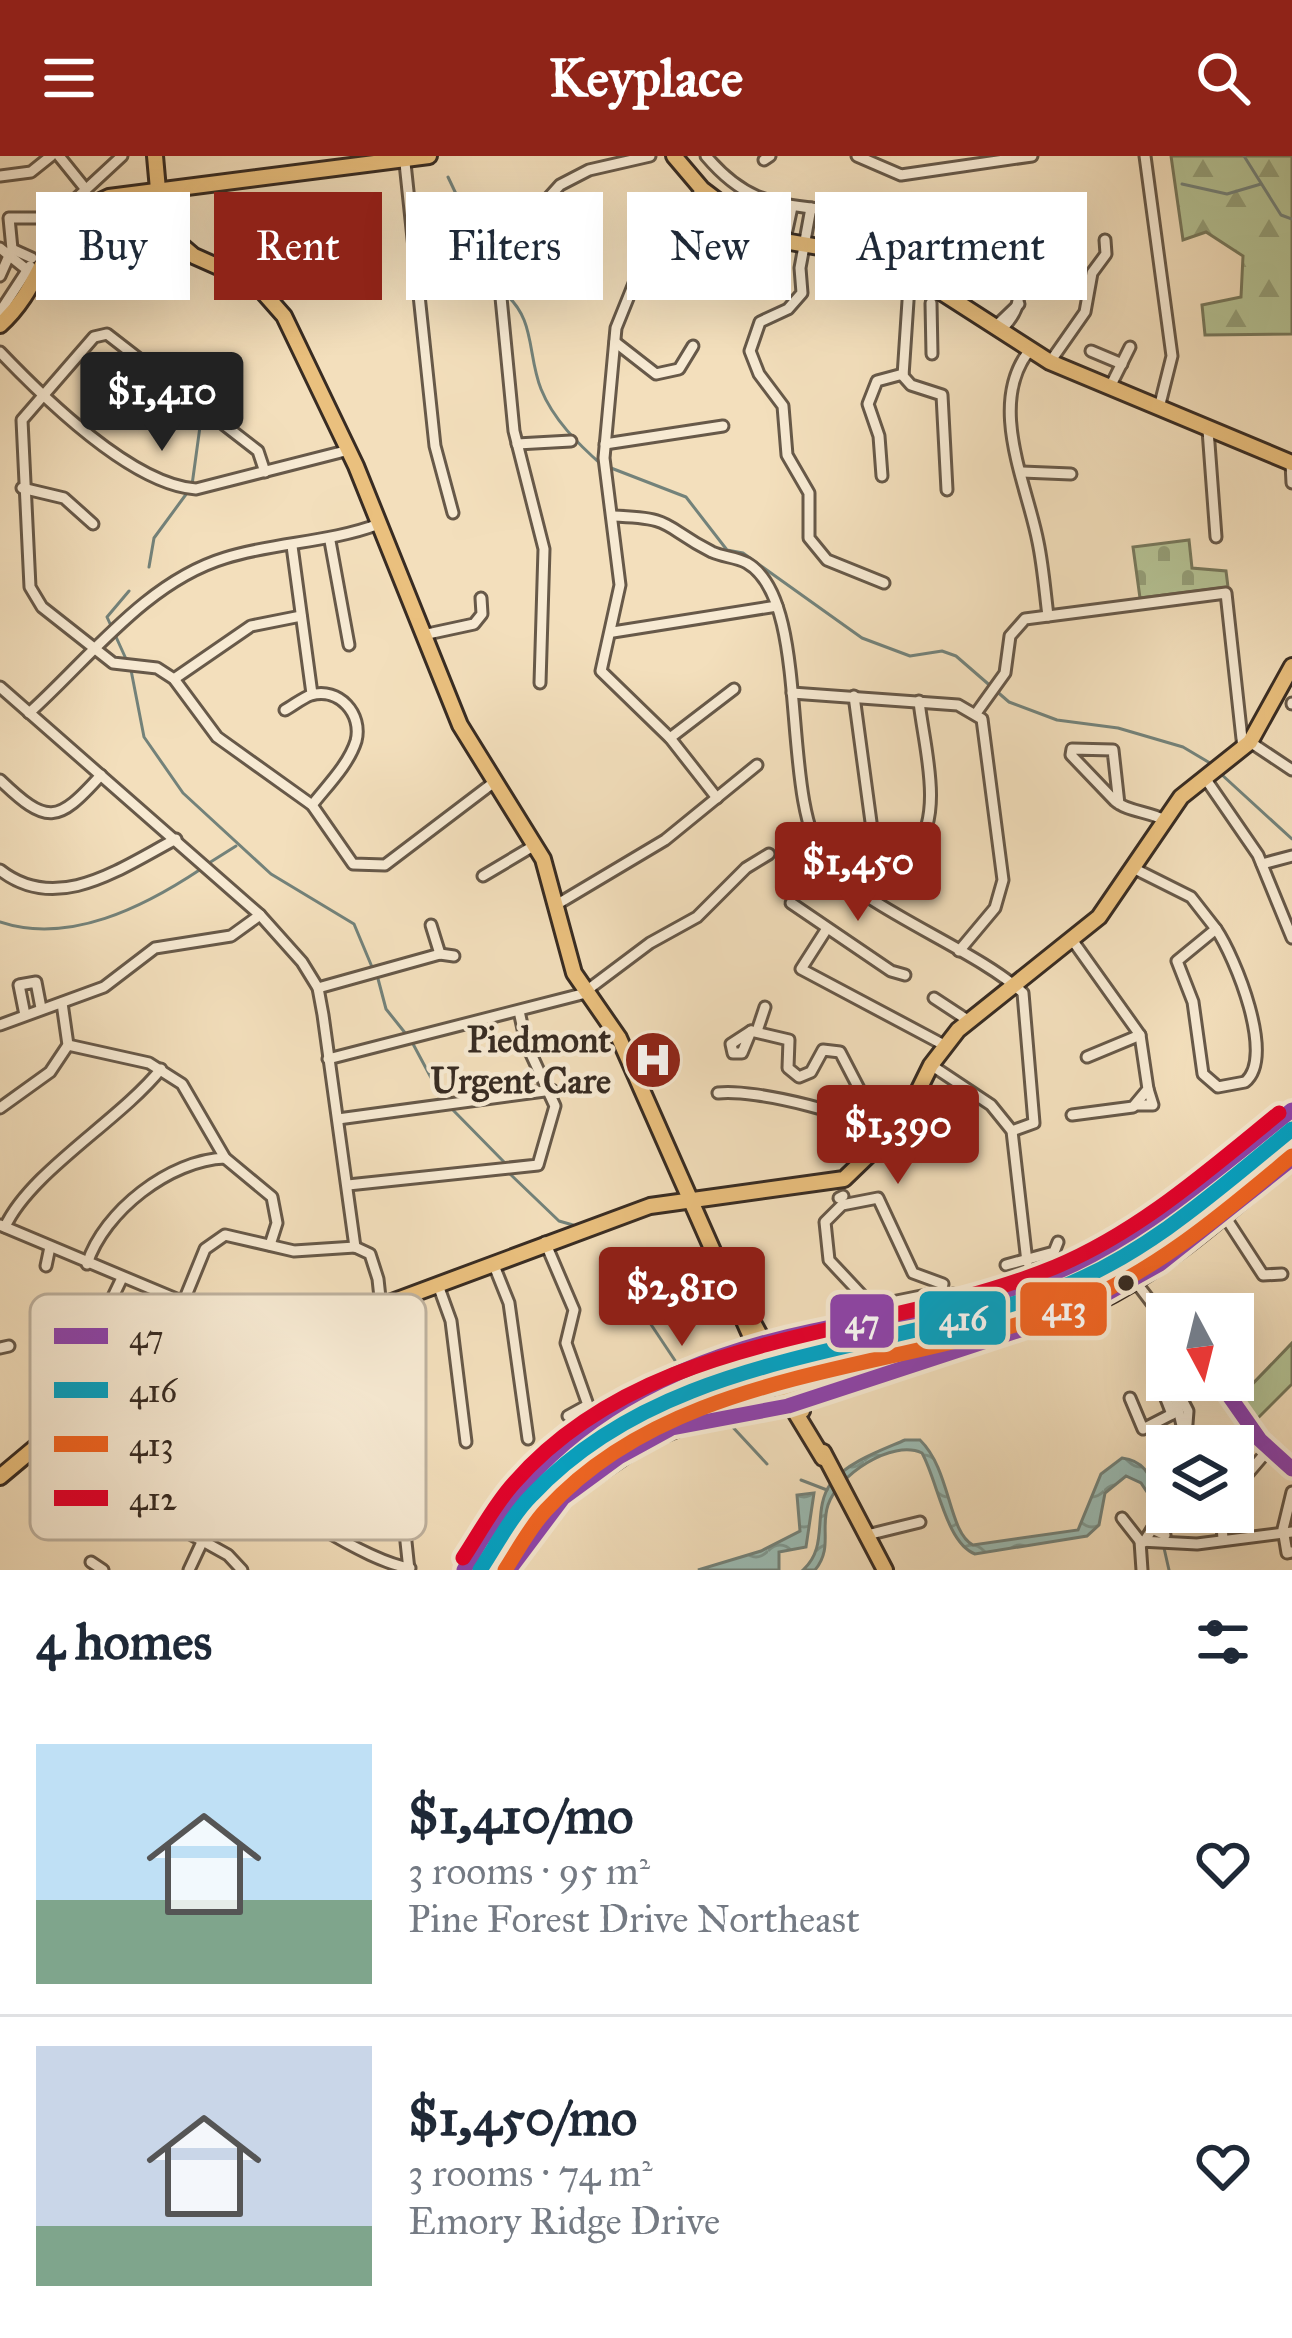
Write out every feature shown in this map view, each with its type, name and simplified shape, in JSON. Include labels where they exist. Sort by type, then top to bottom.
[{"type":"highway","points":[[802,1366],[1023,1300],[1085,1276],[1144,1243],[1292,1129]]},
{"type":"highway","points":[[916,1360],[1049,1314],[1159,1250],[1292,1145]]},
{"type":"highway","points":[[864,1324],[1023,1300]]},
{"type":"highway","points":[[537,1484],[585,1444],[644,1407],[1061,1304]]},
{"type":"highway","points":[[496,1570],[522,1529],[563,1481],[606,1447],[663,1414],[752,1379]]},
{"type":"highway","points":[[480,1570],[537,1484],[574,1443],[662,1384]]},
{"type":"highway","points":[[563,1481],[624,1446],[672,1428]]},
{"type":"main road","points":[[154,156],[164,222],[181,248],[243,276],[276,304],[349,450],[460,725],[536,845],[572,968],[619,1038],[734,1297],[885,1570]]},
{"type":"main road","points":[[151,192],[384,161],[405,163],[429,156]]},
{"type":"main road","points":[[674,156],[702,189],[752,227],[815,243]]},
{"type":"main road","points":[[0,325],[23,262]]},
{"type":"main road","points":[[953,300],[1050,362],[1292,463]]},
{"type":"main road","points":[[414,1294],[619,1214],[689,1201],[840,1195],[905,1119],[944,1045],[1107,909],[1165,820],[1204,778],[1246,745],[1292,666]]},
{"type":"main road","points":[[464,1570],[507,1496],[552,1447],[597,1413],[760,1344],[864,1324],[952,1296],[982,1295],[1034,1281],[1121,1240],[1292,1110]]},
{"type":"main road","points":[[509,1570],[563,1498],[672,1428],[793,1405],[916,1360],[1052,1322],[1135,1281],[1292,1160]]},
{"type":"main road","points":[[749,1321],[770,1334],[795,1336]]},
{"type":"main road","points":[[722,1359],[739,1345],[749,1321]]},
{"type":"main road","points":[[795,1336],[785,1347],[784,1360],[803,1391],[820,1397]]},
{"type":"main road","points":[[722,1359],[749,1357],[769,1389],[766,1401],[742,1412]]},
{"type":"main road","points":[[806,1426],[820,1397]]},
{"type":"main road","points":[[742,1412],[783,1413],[806,1426]]},
{"type":"main road","points":[[0,1478],[30,1453]]},
{"type":"street","points":[[0,176],[31,172],[55,156],[84,187]]},
{"type":"street","points":[[80,192],[122,156]]},
{"type":"street","points":[[540,682],[544,549],[517,444],[498,286],[533,214],[560,185],[589,170],[650,156]]},
{"type":"street","points":[[706,156],[746,192]]},
{"type":"street","points":[[857,156],[901,175],[962,161],[1026,156]]},
{"type":"street","points":[[1145,156],[1172,356],[1159,408]]},
{"type":"street","points":[[405,163],[409,192]]},
{"type":"street","points":[[811,208],[802,292],[788,309],[755,327],[750,351],[759,374],[783,406],[787,454],[809,493],[809,538],[827,560],[884,583]]},
{"type":"street","points":[[791,211],[815,208]]},
{"type":"street","points":[[0,312],[23,262],[9,218],[36,218]]},
{"type":"street","points":[[1050,362],[1085,312],[1092,273],[1106,254],[1106,240]]},
{"type":"street","points":[[0,276],[23,262]]},
{"type":"street","points":[[627,298],[615,342],[605,444],[620,585],[602,675],[670,737],[717,798]]},
{"type":"street","points":[[421,300],[435,446],[453,513]]},
{"type":"street","points":[[909,300],[903,374],[911,385],[942,395],[946,490]]},
{"type":"street","points":[[997,330],[1018,300]]},
{"type":"street","points":[[931,303],[932,354]]},
{"type":"street","points":[[908,328],[931,328]]},
{"type":"street","points":[[265,472],[258,451],[117,338],[94,338],[22,419],[29,587],[41,607],[113,663],[158,668],[174,679],[217,737],[312,805],[353,864],[374,868],[396,859],[493,783]]},
{"type":"street","points":[[615,342],[656,374],[679,369],[693,346]]},
{"type":"street","points":[[1110,387],[1130,347]]},
{"type":"street","points":[[1029,351],[1011,393],[1010,422],[1048,616]]},
{"type":"street","points":[[1091,351],[1122,364]]},
{"type":"street","points":[[0,352],[70,422],[173,486],[196,489],[349,450]]},
{"type":"street","points":[[882,476],[869,395],[877,380],[903,374]]},
{"type":"street","points":[[605,444],[723,426]]},
{"type":"street","points":[[1208,430],[1216,537]]},
{"type":"street","points":[[517,444],[571,441]]},
{"type":"street","points":[[1292,463],[1292,483]]},
{"type":"street","points":[[1022,472],[1071,474]]},
{"type":"street","points":[[22,488],[64,498],[93,524]]},
{"type":"street","points":[[612,516],[662,518],[709,551],[751,567],[776,606],[811,828],[825,860],[865,891],[1017,987],[1026,1010],[1034,1123],[1012,1132]]},
{"type":"street","points":[[33,716],[180,576],[242,553],[331,541],[380,524]]},
{"type":"street","points":[[331,541],[349,645]]},
{"type":"street","points":[[292,546],[312,694]]},
{"type":"street","points":[[977,712],[1005,674],[1013,629],[1025,620],[1226,593],[1246,745],[1292,770]]},
{"type":"street","points":[[423,635],[474,624],[482,614],[481,598]]},
{"type":"street","points":[[613,632],[776,606]]},
{"type":"street","points":[[174,679],[251,626],[301,616]]},
{"type":"street","points":[[0,687],[260,915],[318,988],[355,1247]]},
{"type":"street","points":[[670,737],[734,689]]},
{"type":"street","points":[[792,693],[919,701],[977,712]]},
{"type":"street","points":[[285,710],[312,694],[344,702],[357,734],[350,754],[312,805]]},
{"type":"street","points":[[854,696],[878,874]]},
{"type":"street","points":[[865,891],[878,874],[916,849],[926,826],[929,795],[919,701]]},
{"type":"street","points":[[959,951],[995,908],[1003,880],[985,731],[977,712]]},
{"type":"street","points":[[1119,804],[1112,748],[1072,749],[1072,755],[1119,804],[1165,820]]},
{"type":"street","points":[[556,905],[664,840],[757,765]]},
{"type":"street","points":[[0,780],[38,814],[55,814],[72,806],[101,776]]},
{"type":"street","points":[[1204,778],[1262,864],[1292,938]]},
{"type":"street","points":[[0,871],[26,887],[64,891],[176,839]]},
{"type":"street","points":[[483,876],[536,845]]},
{"type":"street","points":[[328,1059],[585,992],[616,966],[697,917],[746,868],[769,854]]},
{"type":"street","points":[[1262,864],[1292,856]]},
{"type":"street","points":[[1133,868],[1191,897],[1216,929],[1243,976],[1256,1065],[1245,1082],[1218,1088],[1205,1080],[1193,1002],[1177,961],[1216,929]]},
{"type":"street","points":[[791,903],[826,930],[905,975]]},
{"type":"street","points":[[0,1025],[112,983],[155,949],[231,937],[260,915]]},
{"type":"street","points":[[431,925],[440,953]]},
{"type":"street","points":[[826,930],[801,969],[944,1045]]},
{"type":"street","points":[[1072,1115],[1136,1106],[1148,1089],[1140,1036],[1073,941]]},
{"type":"street","points":[[318,988],[440,953],[454,956]]},
{"type":"street","points":[[25,1015],[19,985],[36,982],[41,1009]]},
{"type":"street","points":[[934,998],[969,1021]]},
{"type":"street","points":[[0,1108],[50,1072],[68,1046],[62,1003]]},
{"type":"street","points":[[765,1007],[754,1029],[789,1040],[788,1068],[799,1077],[811,1072],[823,1050],[840,1052],[865,1102],[905,1119]]},
{"type":"street","points":[[347,1185],[531,1168],[546,1152],[555,1106],[552,1090],[526,1043],[518,1011]]},
{"type":"street","points":[[1087,1057],[1140,1036]]},
{"type":"street","points":[[68,1046],[161,1069],[182,1084],[224,1158],[272,1197],[277,1223],[270,1245]]},
{"type":"street","points":[[932,1065],[991,1105],[1012,1132],[1027,1262]]},
{"type":"street","points":[[159,1294],[2,1226],[26,1196],[140,1096],[161,1069]]},
{"type":"street","points":[[338,1119],[552,1090]]},
{"type":"street","points":[[718,1093],[760,1091],[872,1123],[890,1138]]},
{"type":"street","points":[[87,1264],[108,1227],[175,1168],[224,1158]]},
{"type":"street","points":[[840,1195],[878,1198],[913,1273],[932,1277],[952,1296],[872,1306],[829,1260],[825,1222],[840,1195]]},
{"type":"street","points":[[1223,1215],[1263,1275],[1282,1274]]},
{"type":"street","points":[[187,1294],[209,1243],[225,1235],[301,1252],[355,1247],[374,1260],[379,1294]]},
{"type":"street","points":[[545,1242],[574,1310],[566,1343],[588,1405],[568,1416]]},
{"type":"street","points":[[1006,1265],[1054,1252],[1058,1242]]},
{"type":"street","points":[[46,1266],[50,1247]]},
{"type":"street","points":[[494,1263],[508,1303],[528,1439]]},
{"type":"street","points":[[114,1294],[121,1280]]},
{"type":"street","points":[[1135,1281],[1146,1295]]},
{"type":"street","points":[[438,1285],[451,1321],[466,1442]]},
{"type":"street","points":[[1130,1399],[1143,1430],[1175,1413]]},
{"type":"street","points":[[1173,1401],[1183,1425]]},
{"type":"street","points":[[1233,1401],[1268,1450],[1292,1469]]},
{"type":"street","points":[[1254,1466],[1268,1450]]},
{"type":"street","points":[[1292,1492],[1287,1553],[1292,1552]]},
{"type":"street","points":[[1122,1518],[1142,1542],[1193,1550],[1223,1539],[1288,1533]]},
{"type":"street","points":[[867,1535],[920,1522]]},
{"type":"street","points":[[1142,1570],[1142,1542],[1152,1529],[1165,1535]]},
{"type":"street","points":[[1223,1533],[1223,1539]]},
{"type":"street","points":[[189,1570],[203,1540],[242,1570]]},
{"type":"street","points":[[344,1540],[392,1565],[410,1569]]},
{"type":"street","points":[[91,1562],[104,1570]]},
{"type":"green space","points":[[1171,156],[1292,156],[1292,334],[1205,335],[1202,305],[1241,297],[1243,256],[1206,232],[1183,240]]},
{"type":"green space","points":[[1189,540],[1192,568],[1226,571],[1228,587],[1140,598],[1133,547]]},
{"type":"green space","points":[[1292,1343],[1292,1384],[1254,1422],[1239,1401],[1254,1401],[1254,1382]]},
{"type":"water","points":[[905,1440],[920,1440],[938,1467],[959,1527],[973,1545],[1078,1530],[1101,1474],[1122,1458],[1141,1465],[1146,1490],[1126,1476],[1105,1493],[1099,1525],[1087,1536],[975,1554],[965,1548],[950,1525],[922,1453],[896,1451],[867,1462],[843,1482],[828,1505],[820,1562],[815,1570],[803,1570],[816,1550],[822,1505],[831,1483],[876,1452]]},
{"type":"water","points":[[814,1493],[806,1547],[779,1552],[779,1570],[698,1570],[761,1551],[800,1531],[797,1495]]},
{"type":"waterway","points":[[1244,156],[1281,215],[1292,219]]},
{"type":"waterway","points":[[448,177],[455,192]]},
{"type":"waterway","points":[[1182,184],[1227,194],[1261,184]]},
{"type":"waterway","points":[[512,300],[526,325],[537,376],[552,411],[602,465]]},
{"type":"waterway","points":[[186,360],[203,402]]},
{"type":"waterway","points":[[192,485],[202,412]]},
{"type":"waterway","points":[[611,468],[686,497],[727,550],[743,553],[862,638],[910,656],[942,651],[956,656],[1009,702],[1057,720],[1118,728],[1183,747],[1210,763]]},
{"type":"waterway","points":[[149,567],[154,538],[187,493]]},
{"type":"waterway","points":[[129,591],[107,617],[131,670],[144,737],[183,793],[271,874],[354,924],[372,967]]},
{"type":"waterway","points":[[1221,774],[1292,839]]},
{"type":"waterway","points":[[209,863],[236,846]]},
{"type":"waterway","points":[[0,922],[52,929],[79,925],[131,909],[201,869]]},
{"type":"waterway","points":[[377,975],[386,1009],[406,1034]]},
{"type":"waterway","points":[[412,1042],[444,1102]]},
{"type":"waterway","points":[[451,1108],[506,1164]]},
{"type":"waterway","points":[[510,1174],[559,1221],[573,1225]]},
{"type":"waterway","points":[[628,1290],[680,1368]]},
{"type":"waterway","points":[[728,1422],[767,1464]]},
{"type":"waterway","points":[[801,1480],[827,1490]]},
{"type":"waterway","points":[[1164,1548],[1169,1570]]},
{"type":"transit line","name":"47","points":[[464,1570],[494,1521],[528,1479],[609,1410],[655,1384],[756,1345],[980,1298],[1071,1266],[1170,1206],[1292,1110]]},
{"type":"transit line","name":"412","points":[[463,1558],[514,1483],[569,1432],[631,1394],[698,1365],[986,1291],[1055,1267],[1144,1218],[1279,1113]]},
{"type":"transit line","name":"416","points":[[480,1570],[532,1495],[587,1447],[648,1411],[713,1383],[992,1310],[1091,1274],[1152,1238],[1292,1129]]},
{"type":"transit line","name":"413","points":[[505,1570],[546,1510],[599,1463],[658,1427],[723,1400],[791,1380],[1066,1308],[1157,1261],[1292,1156]]},
{"type":"transit line","name":"47","points":[[509,1570],[563,1498],[619,1457],[672,1428],[788,1406],[1072,1313],[1160,1264],[1292,1159]]},
{"type":"transit line","name":"47","points":[[1233,1401],[1260,1440],[1292,1469]]},
{"type":"place","name":"Piedmont Urgent Care","points":[[653,1060]]}]
